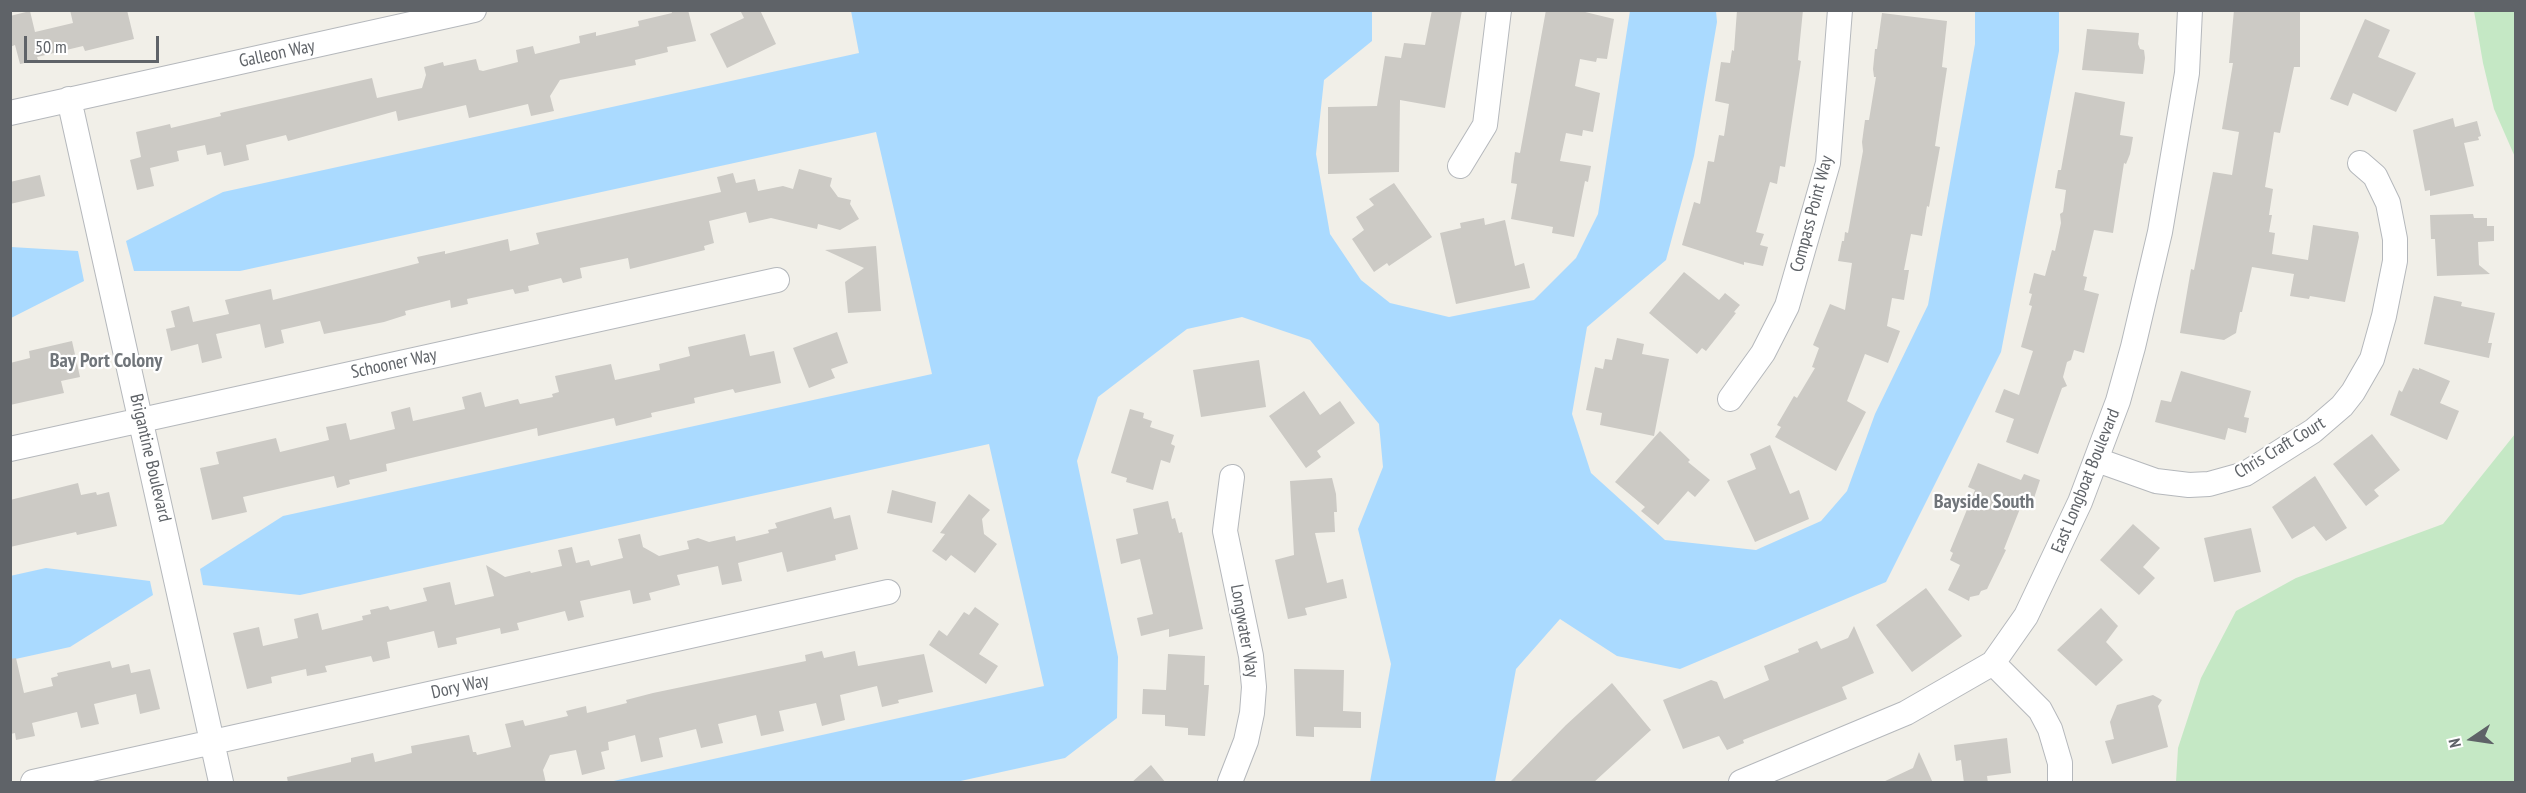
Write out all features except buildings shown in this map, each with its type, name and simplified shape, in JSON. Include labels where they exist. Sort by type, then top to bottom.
[{"type":"street","name":"Galleon Way","points":[[10,113],[474,10]]},
{"type":"street","points":[[1460,166],[1485,125],[1499,10]]},
{"type":"street","name":"Compass Point Way","points":[[1730,399],[1763,353],[1787,306],[1828,163],[1840,10]]},
{"type":"street","name":"East Longboat Boulevard","points":[[1741,783],[1906,712],[1993,663],[2012,638],[2039,592],[2097,460],[2118,400],[2133,346],[2160,232],[2187,73],[2190,10]]},
{"type":"street","name":"Brigantine Boulevard","points":[[69,99],[221,783]]},
{"type":"street","name":"Chris Craft Court","points":[[2097,460],[2156,481],[2181,485],[2209,484],[2236,477],[2254,468],[2313,431],[2342,406],[2372,359],[2384,316],[2395,261],[2395,239],[2388,203],[2375,176],[2360,163]]},
{"type":"street","name":"Schooner Way","points":[[10,449],[777,280]]},
{"type":"street","name":"Longwater Way","points":[[1230,783],[1246,741],[1252,713],[1254,687],[1251,656],[1225,531],[1232,477]]},
{"type":"street","name":"Dory Way","points":[[33,783],[888,592]]},
{"type":"street","points":[[1993,663],[2040,710],[2056,744],[2060,763],[2060,783]]},
{"type":"green space","points":[[2474,11],[2515,11],[2515,157],[2494,109]]},
{"type":"green space","points":[[2515,434],[2515,782],[2176,782],[2178,748],[2201,678],[2236,611],[2296,578],[2443,524]]},
{"type":"water","points":[[851,11],[1372,11],[1372,41],[1324,80],[1316,154],[1330,234],[1361,280],[1390,303],[1449,317],[1534,300],[1576,258],[1598,214],[1630,11],[1716,11],[1717,22],[1694,156],[1666,260],[1587,327],[1572,414],[1591,473],[1665,540],[1756,550],[1821,521],[1847,491],[1875,414],[1928,305],[1975,44],[1975,11],[2059,11],[2059,51],[2001,352],[1886,582],[1680,669],[1617,656],[1560,619],[1516,669],[1495,782],[1370,782],[1391,664],[1358,529],[1383,467],[1379,424],[1310,340],[1242,317],[1187,329],[1098,397],[1077,461],[1118,657],[1117,718],[1065,758],[956,782],[609,782],[1044,686],[989,444],[300,595],[203,585],[200,569],[283,516],[932,374],[876,132],[240,271],[134,271],[126,241],[223,192],[859,53]]},
{"type":"water","points":[[11,247],[78,251],[84,281],[11,318]]},
{"type":"water","points":[[46,568],[150,581],[153,595],[70,647],[11,660],[10,576]]},
{"type":"district","name":"Bay Port Colony","points":[[106,361]]},
{"type":"district","name":"Bayside South","points":[[1984,502]]}]
